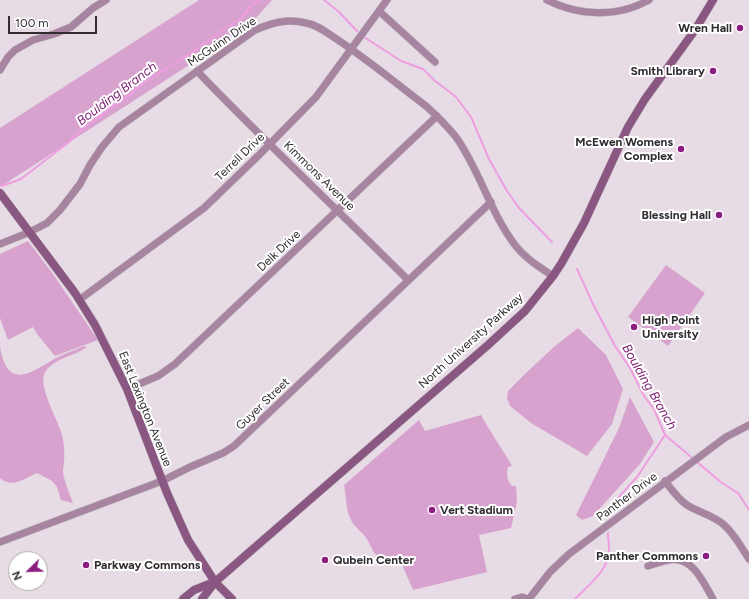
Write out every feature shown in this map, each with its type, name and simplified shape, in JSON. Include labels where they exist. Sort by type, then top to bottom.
[{"type":"main road","name":"North University Parkway","points":[[202,599],[215,582],[488,345],[525,311],[553,276],[584,223],[628,127],[645,99],[696,30],[713,0]]},
{"type":"main road","name":"East Lexington Avenue","points":[[0,193],[80,300],[104,342],[127,389],[162,481],[188,540],[215,582],[232,599]]},
{"type":"main road","name":"North University Parkway","points":[[183,599],[194,590],[215,582]]},
{"type":"street","points":[[0,70],[8,57],[15,50],[33,40],[71,27],[93,8],[106,0]]},
{"type":"street","name":"Terrell Drive","points":[[80,300],[204,208],[270,144],[316,97],[387,0]]},
{"type":"street","points":[[547,0],[570,9],[602,13],[628,9],[649,0]]},
{"type":"street","points":[[379,11],[435,62]]},
{"type":"street","name":"McGuinn Drive","points":[[0,244],[30,232],[47,223],[60,210],[80,184],[102,147],[119,127],[255,30],[268,24],[280,21],[297,21],[316,26],[352,49],[437,116],[456,138],[515,245],[536,265],[553,276]]},
{"type":"street","name":"Kimmons Avenue","points":[[197,71],[244,120],[338,210],[408,280]]},
{"type":"street","name":"Delk Drive","points":[[127,389],[158,376],[175,364],[437,116]]},
{"type":"street","name":"Guyer Street","points":[[0,542],[162,481],[190,467],[224,453],[234,446],[491,202]]},
{"type":"street","name":"Panther Drive","points":[[529,599],[550,572],[569,554],[705,452],[733,433],[749,425]]},
{"type":"street","points":[[665,482],[687,505],[715,518],[724,524],[749,559]]},
{"type":"street","points":[[648,566],[670,560],[682,560],[691,565],[698,573],[713,599]]},
{"type":"street","points":[[515,599],[522,597],[529,599]]},
{"type":"shaded area","points":[[199,0],[272,0],[248,27],[0,187],[0,128]]},
{"type":"shaded area","points":[[28,241],[53,274],[98,340],[55,356],[33,327],[8,340],[0,318],[0,254]]},
{"type":"shaded area","points":[[666,265],[705,293],[668,346],[628,317]]},
{"type":"shaded area","points":[[578,328],[606,355],[623,389],[612,424],[587,456],[531,423],[510,406],[507,398],[508,391],[526,373],[555,346]]},
{"type":"shaded area","points":[[84,346],[87,347],[55,363],[46,371],[44,376],[45,392],[63,439],[63,474],[73,503],[61,500],[57,487],[52,481],[37,473],[14,483],[10,483],[0,478],[0,347],[8,369],[14,374],[21,375],[29,373],[59,356]]},
{"type":"shaded area","points":[[630,397],[654,442],[640,464],[593,516],[582,520],[576,515],[619,428]]},
{"type":"shaded area","name":"Vert Stadium","points":[[481,415],[512,466],[508,467],[507,477],[512,486],[516,486],[517,502],[511,528],[479,535],[487,572],[413,590],[400,560],[393,561],[385,556],[377,556],[364,535],[353,523],[348,510],[344,485],[419,420],[425,431]]},
{"type":"waterway","name":"Boulding Branch","points":[[2,186],[21,179],[69,142],[87,125],[127,97],[145,82],[187,56],[242,17],[254,3],[261,0]]},
{"type":"waterway","name":"Boulding Branch","points":[[324,0],[339,12],[357,31]]},
{"type":"waterway","name":"Boulding Branch","points":[[364,37],[401,61],[423,69],[434,80],[456,97],[471,117],[489,159],[507,191],[519,208],[552,242]]},
{"type":"waterway","name":"Boulding Branch","points":[[577,269],[615,346],[630,368],[644,396],[654,409],[665,435],[722,483],[738,493],[749,510]]},
{"type":"waterway","points":[[603,515],[637,477],[665,435]]},
{"type":"waterway","points":[[575,599],[597,577],[606,564],[609,549],[608,533]]},
{"type":"place","name":"Wren Hall","points":[[740,28]]},
{"type":"place","name":"Smith Library","points":[[713,71]]},
{"type":"place","name":"McEwen Womens Complex","points":[[681,149]]},
{"type":"place","name":"Blessing Hall","points":[[719,215]]},
{"type":"place","name":"High Point University","points":[[634,327]]},
{"type":"place","name":"Vert Stadium","points":[[432,510]]},
{"type":"place","name":"Panther Commons","points":[[706,556]]},
{"type":"place","name":"Qubein Center","points":[[325,560]]},
{"type":"place","name":"Parkway Commons","points":[[86,565]]}]
